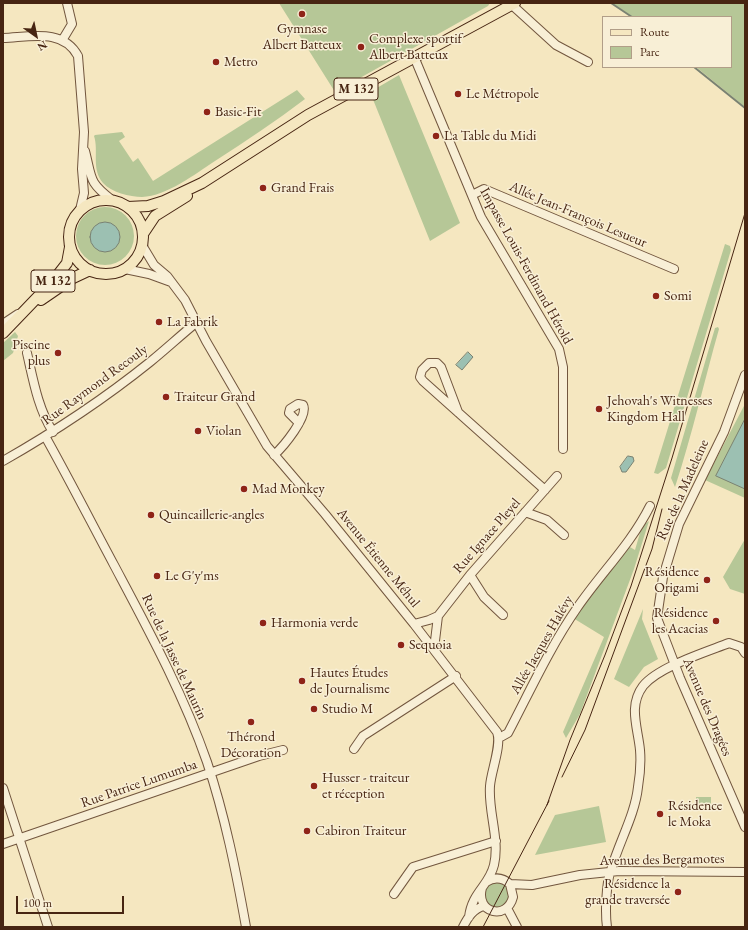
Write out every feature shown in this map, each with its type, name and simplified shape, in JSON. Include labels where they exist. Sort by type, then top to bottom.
[{"type":"main road","name":"M 132","points":[[143,234],[155,216],[189,194],[202,183],[308,115],[415,59],[514,4]]},
{"type":"main road","name":"M 132","points":[[128,207],[148,206],[202,183]]},
{"type":"main road","points":[[112,200],[128,207],[140,223],[143,234],[142,245],[137,256],[125,269],[107,274],[90,270],[76,259],[70,247],[70,229],[73,219],[80,210],[97,201],[112,200]]},
{"type":"main road","name":"M 132","points":[[3,333],[27,309],[67,263],[70,247]]},
{"type":"main road","name":"M 132","points":[[27,309],[73,278],[90,270]]},
{"type":"street","points":[[63,39],[72,23],[67,3]]},
{"type":"street","points":[[514,4],[556,45],[569,54],[588,62]]},
{"type":"street","points":[[3,38],[50,36],[63,39],[74,48],[78,56],[84,148],[89,174],[94,184],[112,200]]},
{"type":"street","name":"Impasse Louis-Ferdinand Hérold","points":[[415,59],[481,217],[559,349],[563,367],[564,449]]},
{"type":"street","points":[[80,210],[84,193],[82,164],[84,148]]},
{"type":"street","name":"Allée Jean-François Lesueur","points":[[472,195],[484,190],[674,269]]},
{"type":"street","name":"Avenue Étienne Méhul","points":[[142,245],[154,265],[167,276],[185,300],[237,396],[274,455],[329,518],[456,676],[495,728],[500,738]]},
{"type":"street","points":[[125,269],[149,274],[171,282]]},
{"type":"street","points":[[3,324],[27,309]]},
{"type":"street","name":"Rue Raymond Recouly","points":[[3,461],[53,432],[126,380],[196,322]]},
{"type":"street","points":[[27,353],[46,420],[53,432]]},
{"type":"street","points":[[458,412],[441,367],[437,363],[429,363],[422,370],[420,377],[458,412],[545,490]]},
{"type":"street","name":"Rue de la Madeleine","points":[[659,595],[668,556],[679,524],[724,432],[745,375]]},
{"type":"street","points":[[274,455],[281,449],[299,423]]},
{"type":"street","name":"Rue de la Jasse de Maurin","points":[[46,436],[155,641],[183,700],[210,773],[232,852],[246,927]]},
{"type":"street","name":"Rue Ignace Pleyel","points":[[438,616],[470,575],[557,476]]},
{"type":"street","name":"Allée Jacques Halévy","points":[[500,738],[508,734],[540,670],[574,612],[620,555],[641,524],[650,506]]},
{"type":"street","points":[[525,512],[547,520],[564,535]]},
{"type":"street","points":[[470,575],[484,597],[503,615]]},
{"type":"street","name":"Avenue des Dragées","points":[[659,595],[657,618],[675,665],[745,827]]},
{"type":"street","points":[[414,624],[438,616]]},
{"type":"street","points":[[434,649],[438,616]]},
{"type":"street","points":[[607,927],[606,902],[610,872],[632,812],[638,785],[640,750],[634,712],[636,700],[650,678],[675,665],[729,643],[741,647],[745,653]]},
{"type":"street","points":[[354,749],[364,736],[456,676]]},
{"type":"street","points":[[469,917],[473,898],[484,885],[494,867],[496,842],[489,795],[491,773],[500,738]]},
{"type":"street","name":"Rue Patrice Lumumba","points":[[3,844],[210,773],[283,750]]},
{"type":"street","points":[[3,788],[48,927]]},
{"type":"street","points":[[394,894],[413,867],[496,842]]},
{"type":"street","points":[[494,867],[500,879]]},
{"type":"street","name":"Avenue des Bergamotes","points":[[510,884],[532,885],[580,875],[610,872],[745,872]]},
{"type":"street","points":[[495,878],[510,884],[514,897],[507,908],[496,912],[484,906],[480,898],[484,885],[495,878]]},
{"type":"street","name":"Avenue des Bergamotes","points":[[514,897],[532,885]]},
{"type":"street","points":[[464,927],[469,917],[475,910],[484,906]]},
{"type":"street","points":[[507,908],[517,927]]},
{"type":"green space","name":"Complexe sportif Albert Batteux","points":[[279,3],[490,3],[488,6],[335,92]]},
{"type":"green space","points":[[612,3],[745,3],[745,107],[697,68],[732,68],[732,16],[632,16]]},
{"type":"green space","points":[[399,75],[460,223],[430,241],[370,92]]},
{"type":"green space","points":[[297,90],[305,99],[190,178],[171,189],[151,196],[132,196],[111,189],[99,178],[96,166],[95,135],[122,132],[125,137],[119,141],[133,162],[138,158],[153,181]]},
{"type":"green space","points":[[105,207],[121,212],[129,220],[134,236],[129,252],[121,260],[105,265],[89,260],[81,252],[76,236],[81,220],[89,212]]},
{"type":"green space","points":[[725,244],[730,246],[731,250],[666,468],[658,474],[654,473]]},
{"type":"green space","points":[[718,327],[719,329],[698,408],[675,487],[671,478],[715,328]]},
{"type":"green space","points":[[15,332],[18,336],[13,353],[3,361],[3,343]]},
{"type":"green space","points":[[745,404],[745,498],[705,480]]},
{"type":"green space","points":[[649,521],[634,569],[580,714],[566,738],[563,732],[604,637],[573,618],[579,608],[630,547],[635,550],[642,526]]},
{"type":"green space","points":[[745,539],[745,594],[730,589],[723,577]]},
{"type":"green space","points":[[643,609],[642,619],[658,659],[644,667],[629,687],[614,679]]},
{"type":"green space","points":[[696,797],[711,797],[711,804],[696,805]]},
{"type":"green space","points":[[599,806],[606,842],[535,855],[555,815]]},
{"type":"green space","points":[[497,882],[506,886],[510,895],[506,904],[497,908],[488,904],[484,895],[488,886]]},
{"type":"shaded area","points":[[105,222],[116,226],[120,237],[116,248],[105,252],[94,248],[90,237],[94,226]]},
{"type":"shaded area","points":[[468,352],[473,357],[462,370],[456,365]]},
{"type":"shaded area","points":[[745,419],[745,489],[716,476]]},
{"type":"shaded area","points":[[628,456],[633,457],[634,461],[626,472],[622,472],[620,467]]},
{"type":"waterway","points":[[611,3],[630,16]]},
{"type":"waterway","points":[[695,68],[745,108]]},
{"type":"tram line","points":[[547,805],[570,740],[605,655],[631,586],[672,458],[745,213]]},
{"type":"tram line","points":[[562,777],[585,730],[652,549],[662,509]]},
{"type":"tram line","points":[[483,927],[549,801]]},
{"type":"place","name":"Gymnase Albert Batteux","points":[[302,14]]},
{"type":"place","name":"Complexe sportif Albert Batteux","points":[[361,47]]},
{"type":"place","name":"Metro","points":[[216,62]]},
{"type":"place","name":"Le Métropole","points":[[458,94]]},
{"type":"place","name":"Basic-Fit","points":[[207,112]]},
{"type":"place","name":"La Table du Midi","points":[[436,136]]},
{"type":"place","name":"Grand Frais","points":[[263,188]]},
{"type":"place","name":"Somi","points":[[656,296]]},
{"type":"place","name":"La Fabrik","points":[[159,322]]},
{"type":"place","name":"Piscine plus","points":[[58,353]]},
{"type":"place","name":"Traiteur Grand","points":[[166,397]]},
{"type":"place","name":"Jehovah's Witnesses Kingdom Hall","points":[[599,409]]},
{"type":"place","name":"Violan","points":[[198,431]]},
{"type":"place","name":"Mad Monkey","points":[[244,489]]},
{"type":"place","name":"Quincaillerie-angles","points":[[151,515]]},
{"type":"place","name":"Le G'y'ms","points":[[157,576]]},
{"type":"place","name":"Résidence Origami","points":[[707,580]]},
{"type":"place","name":"Résidence les Acacias","points":[[716,621]]},
{"type":"place","name":"Harmonia verde","points":[[263,623]]},
{"type":"place","name":"Sequoia","points":[[401,645]]},
{"type":"place","name":"Hautes Études de Journalisme","points":[[302,681]]},
{"type":"place","name":"Studio M","points":[[314,709]]},
{"type":"place","name":"Thérond Décoration","points":[[251,722]]},
{"type":"place","name":"Husser - traiteur et réception","points":[[314,786]]},
{"type":"place","name":"Résidence le Moka","points":[[660,814]]},
{"type":"place","name":"Cabiron Traiteur","points":[[307,831]]},
{"type":"place","name":"Résidence la grande traversée","points":[[678,892]]}]
